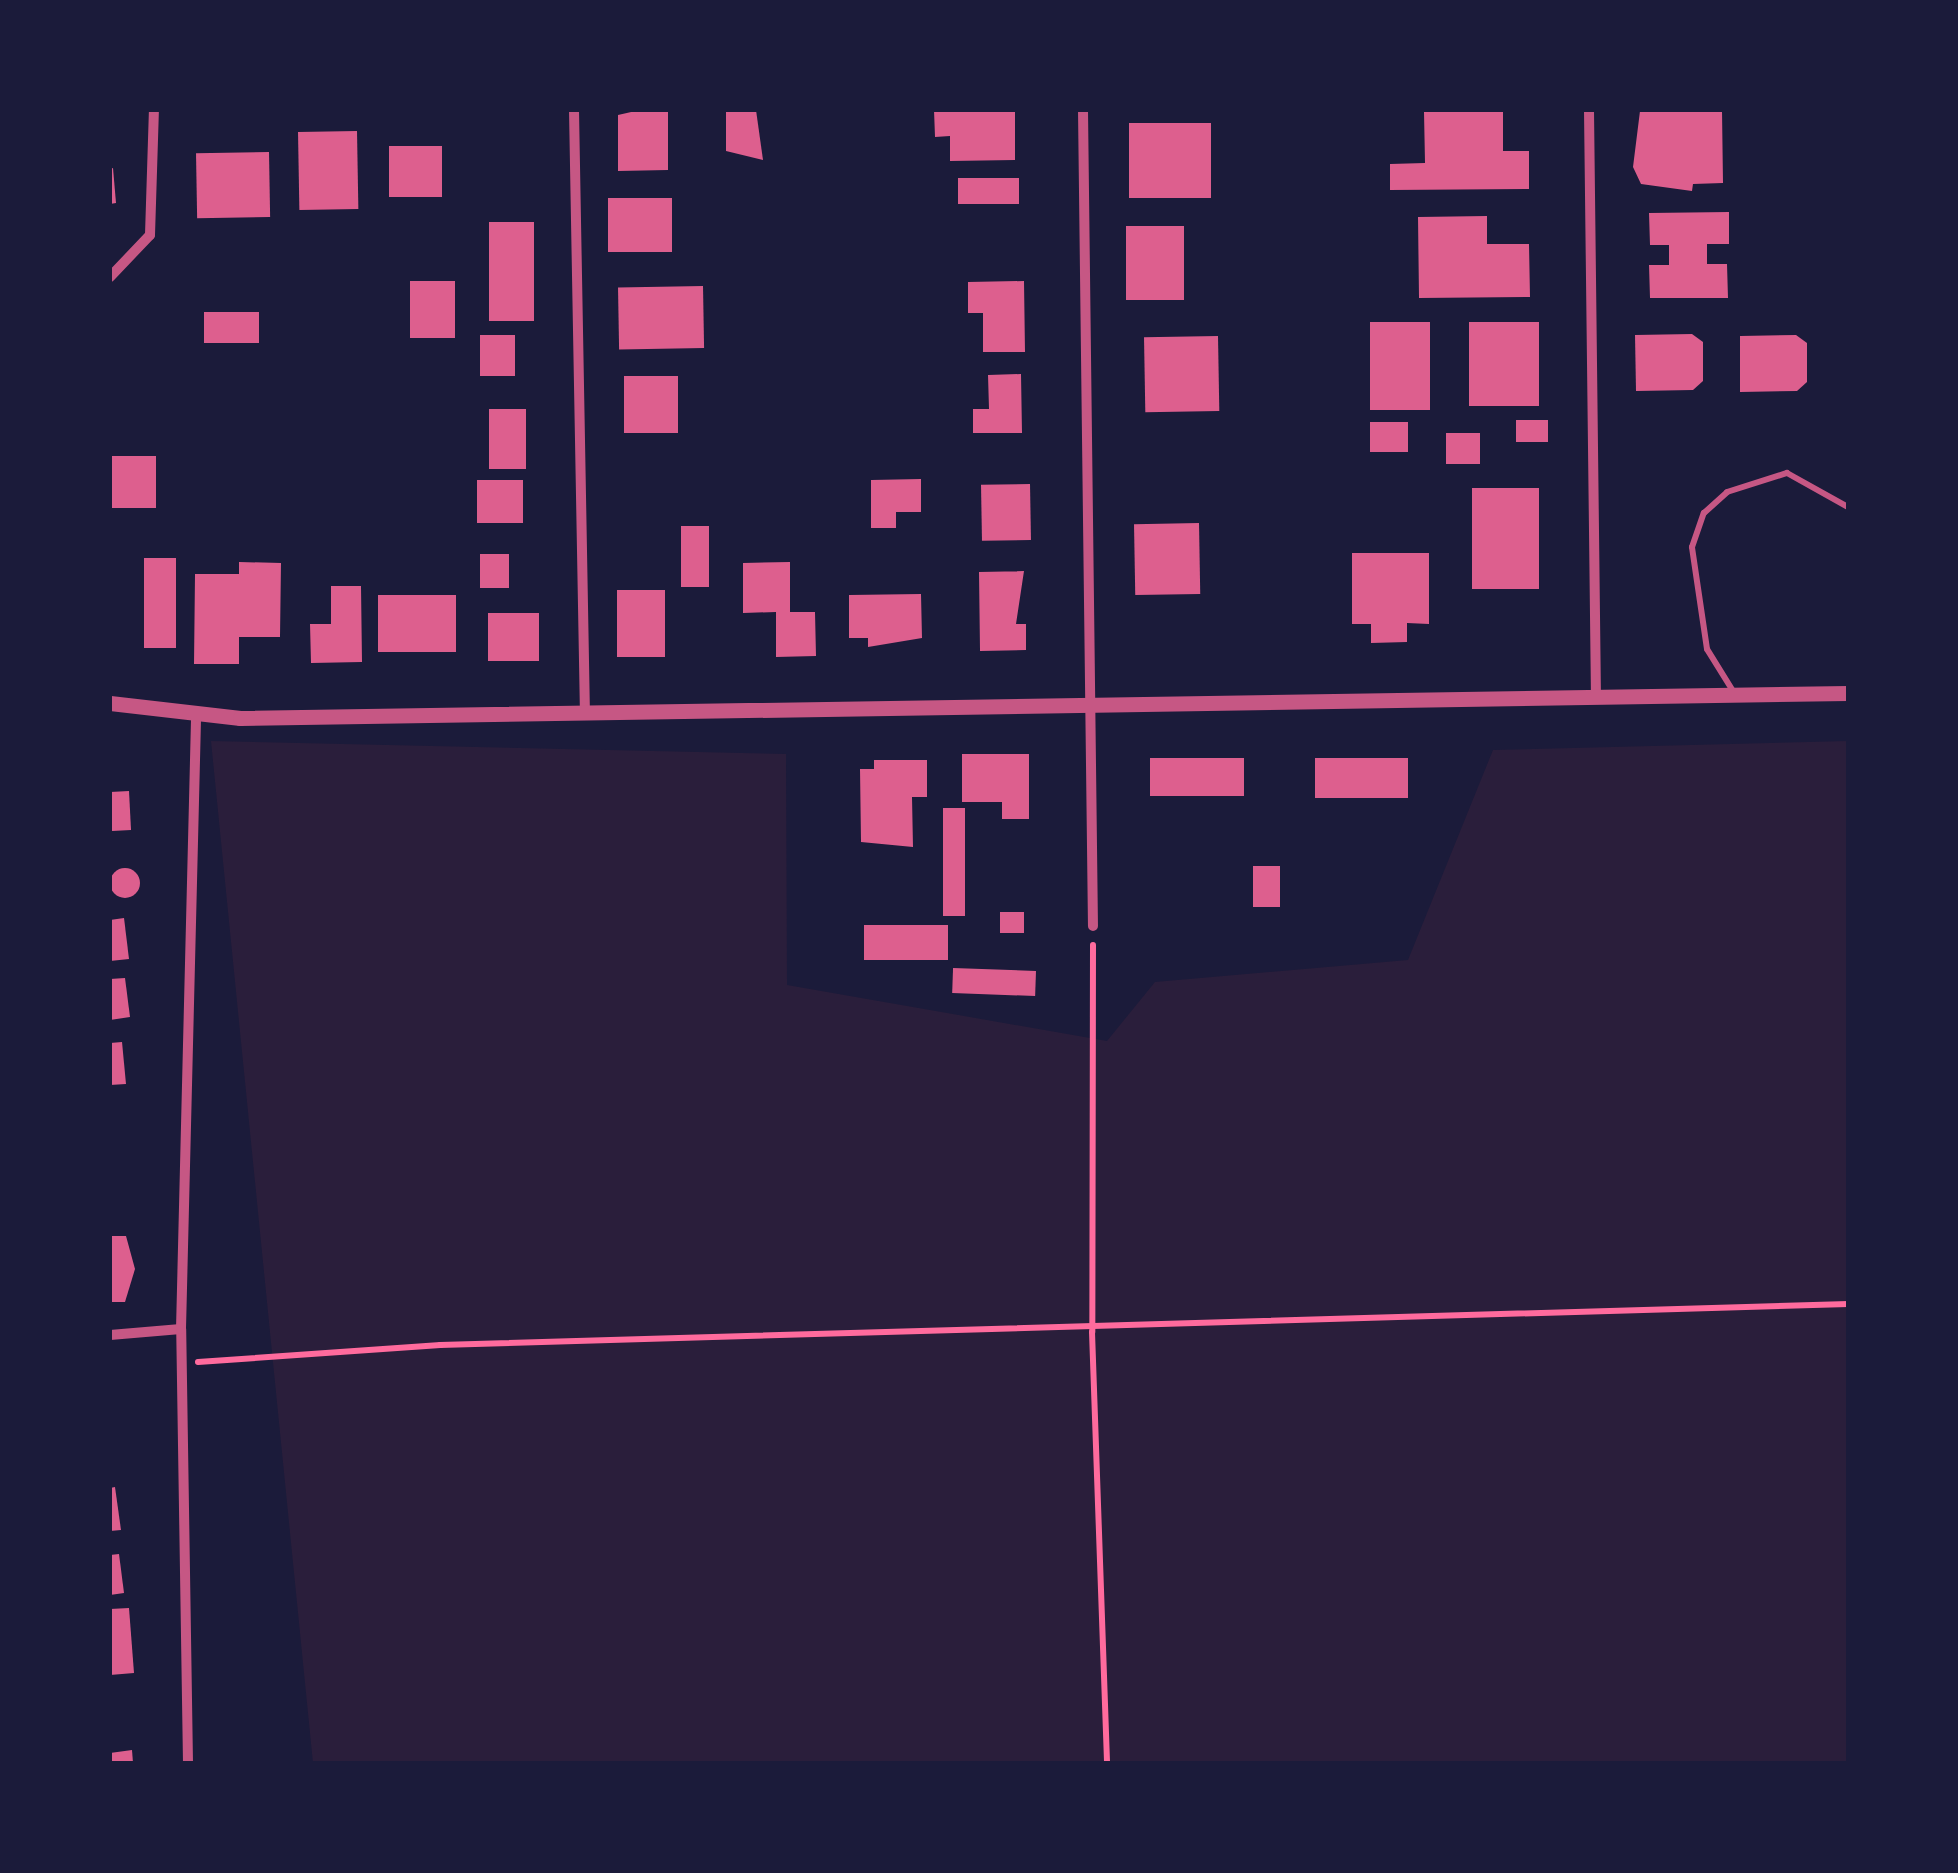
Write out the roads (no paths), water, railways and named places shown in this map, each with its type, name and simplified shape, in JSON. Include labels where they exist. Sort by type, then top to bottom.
[{"type":"street","points":[[110,277],[150,235],[154,110]]},
{"type":"street","points":[[574,110],[585,715]]},
{"type":"street","points":[[1083,110],[1093,926]]},
{"type":"street","points":[[1589,110],[1596,700]]},
{"type":"street","points":[[110,703],[132,711],[196,718],[1596,700],[1848,693]]},
{"type":"street","points":[[188,1763],[181,1328],[196,718]]},
{"type":"street","points":[[110,1335],[181,1328]]},
{"type":"lane","points":[[1737,696],[1708,649],[1692,548],[1704,513],[1728,492],[1786,473],[1848,507]]}]
